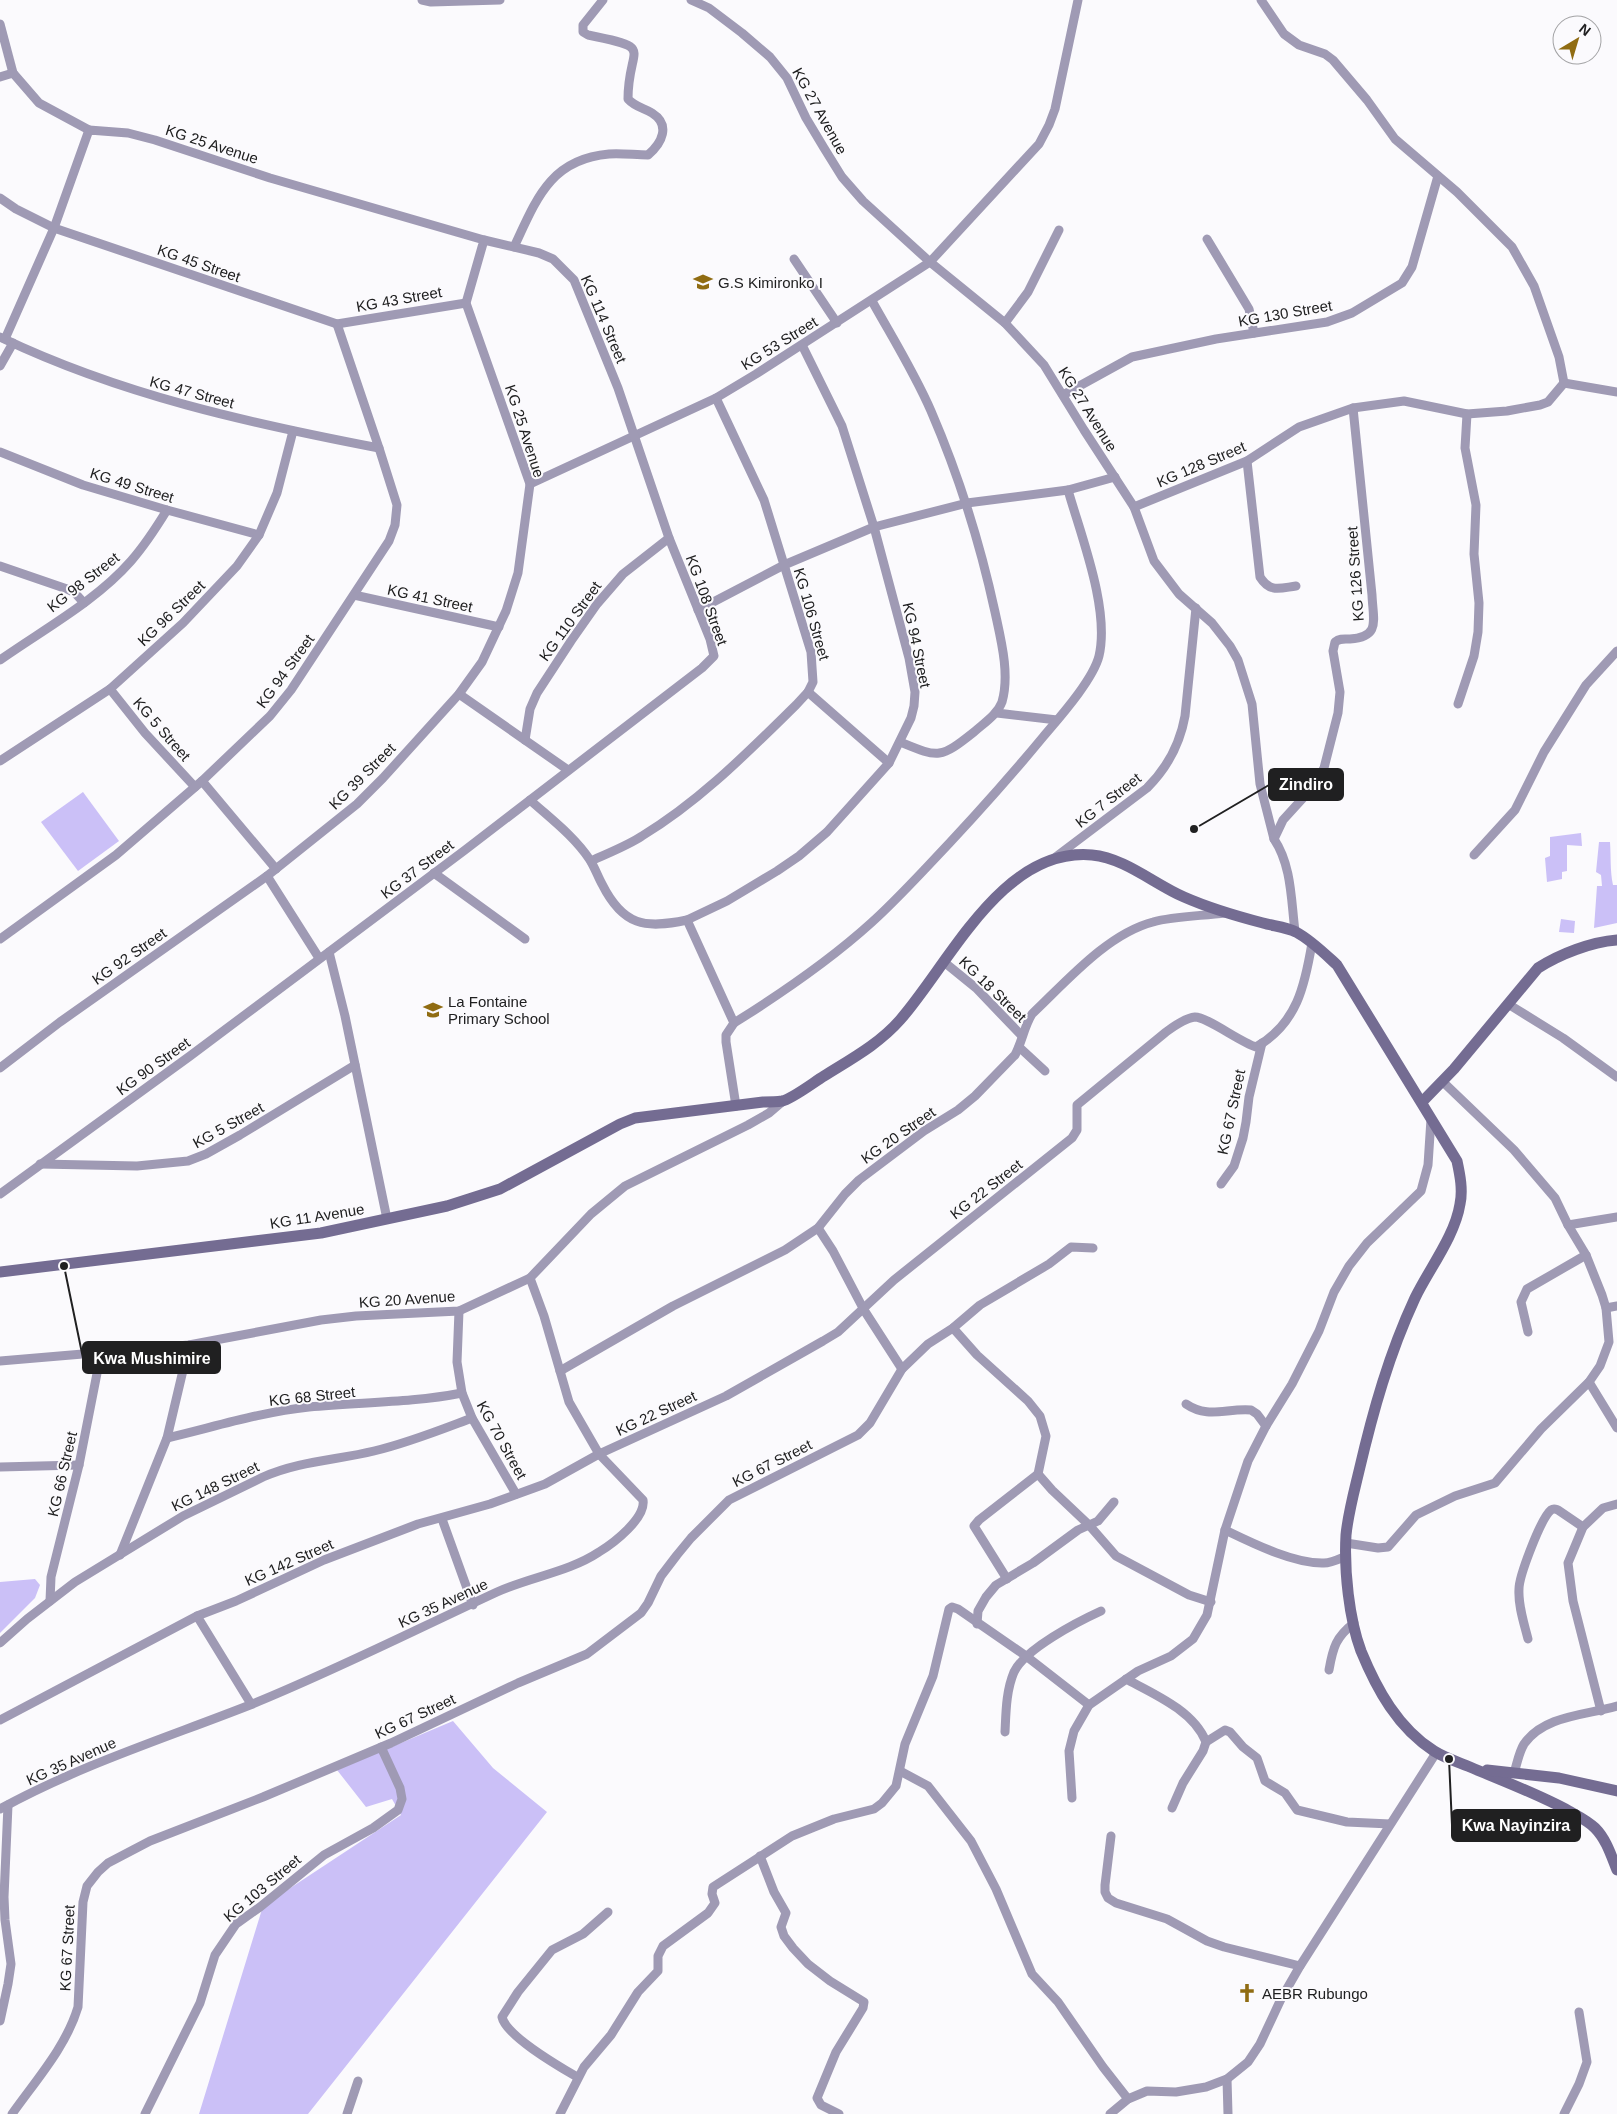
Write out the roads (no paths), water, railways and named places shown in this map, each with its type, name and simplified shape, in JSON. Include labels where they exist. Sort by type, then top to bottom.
[{"type":"main road","points":[[783,1101],[872,1045],[887,1033],[900,1020],[985,907],[1010,884],[1032,868],[1052,859],[1074,854],[1112,859],[1183,897],[1228,913],[1294,931],[1312,943],[1337,965],[1457,1161],[1461,1183],[1460,1204],[1453,1227],[1416,1296],[1393,1347],[1367,1436],[1352,1502],[1346,1543],[1346,1576],[1360,1649],[1375,1682],[1388,1704],[1408,1731],[1436,1753],[1559,1805],[1586,1821],[1595,1828],[1605,1841],[1617,1870]]},
{"type":"main road","points":[[1422,1102],[1538,968],[1553,958],[1607,941],[1617,940]]},
{"type":"main road","name":"KG 11 Avenue","points":[[0,1272],[321,1233],[387,1220],[455,1204],[500,1189],[620,1124],[647,1115],[783,1101]]},
{"type":"main road","points":[[1464,1765],[1490,1771],[1559,1778],[1617,1791]]},
{"type":"street","points":[[422,0],[432,2],[500,0]]},
{"type":"street","points":[[514,247],[538,199],[565,167],[586,158],[610,154],[648,155],[658,146],[663,136],[664,128],[652,112],[636,106],[628,99],[635,54],[632,47],[623,42],[588,35],[584,32],[584,26],[603,0]]},
{"type":"street","name":"KG 27 Avenue","points":[[691,0],[700,2],[742,33],[779,66],[793,88],[811,126],[842,177],[863,201],[930,262],[1004,323],[1044,364],[1134,507],[1154,561],[1179,594],[1196,608],[1230,646],[1244,675],[1252,704],[1260,784],[1274,840],[1279,847],[1289,877],[1294,931]]},
{"type":"street","name":"KG 53 Street","points":[[530,484],[716,398],[872,301],[930,262],[1039,144],[1046,132],[1055,109],[1078,0]]},
{"type":"street","points":[[1261,0],[1278,27],[1289,39],[1299,45],[1325,54],[1333,60],[1367,100],[1395,139],[1476,210],[1520,258],[1534,286],[1556,348],[1564,384],[1617,392]]},
{"type":"street","points":[[0,24],[13,73],[39,103],[89,130],[54,228],[6,340],[0,366]]},
{"type":"street","points":[[0,77],[13,73]]},
{"type":"street","name":"KG 25 Avenue","points":[[89,130],[128,134],[154,140],[270,178],[484,240]]},
{"type":"street","name":"KG 130 Street","points":[[1063,395],[1132,356],[1254,333],[1327,322],[1352,313],[1402,283],[1408,276],[1416,257],[1438,176]]},
{"type":"street","name":"KG 45 Street","points":[[0,198],[16,209],[54,228],[337,324]]},
{"type":"street","points":[[1004,323],[1028,292],[1059,230]]},
{"type":"street","points":[[1207,239],[1249,309],[1254,333]]},
{"type":"street","points":[[466,303],[484,240]]},
{"type":"street","name":"KG 114 Street","points":[[484,240],[539,253],[552,259],[574,280],[583,298],[635,435]]},
{"type":"street","points":[[794,259],[837,323]]},
{"type":"street","points":[[872,301],[911,371],[930,410],[967,503],[989,582],[1003,663],[1003,693],[997,712],[951,750],[940,754],[929,753],[900,742]]},
{"type":"street","name":"KG 25 Avenue","points":[[459,694],[482,662],[506,611],[518,573],[530,484],[466,303]]},
{"type":"street","name":"KG 43 Street","points":[[337,324],[466,303]]},
{"type":"street","name":"KG 94 Street","points":[[0,939],[116,855],[244,743],[292,690],[389,541],[395,525],[397,505],[380,448],[337,324]]},
{"type":"street","name":"KG 47 Street","points":[[6,340],[130,390],[293,431],[380,448]]},
{"type":"street","name":"KG 94 Street","points":[[687,920],[727,901],[799,856],[827,832],[889,763],[911,718],[914,706],[915,692],[909,658],[874,528],[842,426],[802,345]]},
{"type":"street","name":"KG 128 Street","points":[[1134,507],[1247,461],[1299,427],[1352,408],[1404,401],[1467,414],[1507,411],[1540,405],[1555,396],[1564,384]]},
{"type":"street","name":"KG 106 Street","points":[[716,398],[764,500],[811,652],[813,682],[808,692]]},
{"type":"street","name":"KG 126 Street","points":[[1274,840],[1283,820],[1314,786],[1324,768],[1338,713],[1340,692],[1333,651],[1335,642],[1340,639],[1367,636],[1374,625],[1352,408]]},
{"type":"street","points":[[1458,704],[1474,656],[1478,632],[1479,603],[1474,554],[1476,505],[1465,448],[1467,414]]},
{"type":"street","name":"KG 96 Street","points":[[0,762],[110,689],[183,623],[216,590],[237,566],[259,535],[277,493],[293,431]]},
{"type":"street","name":"KG 108 Street","points":[[568,770],[702,668],[714,656],[710,639],[669,538],[635,435]]},
{"type":"street","name":"KG 49 Street","points":[[0,452],[83,485],[259,535]]},
{"type":"street","points":[[1247,461],[1260,577],[1265,585],[1272,589],[1296,586]]},
{"type":"street","points":[[698,610],[784,565],[874,528],[967,503],[1068,490],[1115,477]]},
{"type":"street","points":[[736,1106],[726,1042],[726,1035],[734,1023],[817,968],[871,924],[997,794],[1092,673],[1099,657],[1101,632],[1099,603],[1068,490]]},
{"type":"street","name":"KG 98 Street","points":[[0,660],[84,602],[131,562],[149,539],[167,510]]},
{"type":"street","name":"KG 110 Street","points":[[525,740],[530,709],[537,693],[597,604],[623,574],[669,538]]},
{"type":"street","points":[[0,566],[67,589],[75,593],[84,602]]},
{"type":"street","name":"KG 41 Street","points":[[354,595],[499,627]]},
{"type":"street","name":"KG 7 Street","points":[[1052,859],[1147,788],[1171,759],[1183,727],[1185,716],[1196,608]]},
{"type":"street","points":[[1474,855],[1515,810],[1544,752],[1581,693],[1617,650]]},
{"type":"street","name":"KG 5 Street","points":[[110,689],[145,733],[198,784],[276,869]]},
{"type":"street","points":[[591,861],[641,838],[675,815],[704,792],[758,743],[808,692],[889,763]]},
{"type":"street","points":[[459,694],[568,770],[530,800],[569,834],[591,861],[602,886],[616,907],[626,916],[650,926],[662,926],[687,920],[734,1023]]},
{"type":"street","name":"KG 39 Street","points":[[276,869],[357,804],[459,694]]},
{"type":"street","points":[[997,712],[1057,720]]},
{"type":"street","name":"KG 37 Street","points":[[319,958],[530,800]]},
{"type":"street","name":"KG 92 Street","points":[[0,1068],[60,1022],[276,869]]},
{"type":"street","points":[[434,873],[525,939]]},
{"type":"street","points":[[266,876],[319,958]]},
{"type":"street","name":"KG 20 Street","points":[[560,1371],[673,1306],[785,1250],[818,1228],[845,1194],[859,1180],[924,1131],[969,1101],[1008,1063],[1019,1047],[1032,1014],[1089,960],[1116,939],[1151,922],[1228,913]]},
{"type":"street","points":[[1262,1043],[1277,1031],[1294,1009],[1306,983],[1312,943]]},
{"type":"street","points":[[329,952],[355,1065],[387,1220]]},
{"type":"street","name":"KG 90 Street","points":[[0,1194],[190,1056],[319,958]]},
{"type":"street","name":"KG 18 Street","points":[[944,962],[976,988],[1022,1036]]},
{"type":"street","points":[[1508,1004],[1563,1038],[1617,1077]]},
{"type":"street","name":"KG 22 Street","points":[[599,1454],[726,1396],[838,1332],[916,1262],[1072,1138],[1077,1130],[1077,1105],[1178,1024],[1200,1018],[1244,1044],[1256,1047],[1262,1043]]},
{"type":"street","name":"KG 67 Street","points":[[1221,1184],[1234,1166],[1243,1138],[1248,1097],[1262,1043]]},
{"type":"street","name":"KG 18 Street","points":[[1019,1047],[1046,1071]]},
{"type":"street","name":"KG 5 Street","points":[[40,1164],[137,1166],[188,1161],[240,1136],[355,1065]]},
{"type":"street","points":[[1346,1543],[1378,1548],[1388,1547],[1416,1515],[1455,1496],[1495,1483],[1541,1429],[1589,1382],[1600,1366],[1608,1342],[1606,1308],[1586,1255],[1555,1198],[1514,1150],[1442,1081]]},
{"type":"street","name":"KG 20 Avenue","points":[[0,1361],[189,1345],[321,1320],[356,1316],[458,1311],[530,1278],[591,1214],[625,1186],[748,1125],[769,1113],[783,1101]]},
{"type":"street","points":[[1072,1798],[1069,1752],[1074,1730],[1089,1705],[1138,1671],[1171,1656],[1193,1639],[1207,1615],[1225,1530],[1248,1461],[1266,1426],[1292,1384],[1319,1331],[1334,1292],[1348,1266],[1421,1191],[1428,1165],[1431,1116]]},
{"type":"street","points":[[1568,1225],[1617,1217]]},
{"type":"street","points":[[818,1228],[833,1251],[864,1310],[902,1369]]},
{"type":"street","name":"KG 67 Street","points":[[12,2114],[65,2039],[74,2021],[78,2007],[83,1902],[87,1886],[108,1863],[150,1841],[263,1797],[381,1747],[518,1683],[587,1654],[641,1613],[661,1576],[677,1555],[721,1508],[741,1493],[755,1488],[782,1472],[858,1435],[870,1423],[902,1369],[928,1344],[953,1328],[980,1305],[1049,1264],[1071,1247],[1093,1248]]},
{"type":"street","points":[[1528,1332],[1521,1302],[1527,1289],[1586,1255]]},
{"type":"street","name":"KG 35 Avenue","points":[[4,1807],[104,1760],[251,1704],[473,1605],[498,1592],[584,1560],[600,1552],[639,1518],[644,1506],[643,1500],[626,1480],[599,1454],[569,1402],[544,1316],[530,1278]]},
{"type":"street","points":[[1606,1308],[1617,1306]]},
{"type":"street","name":"KG 70 Street","points":[[458,1311],[457,1362],[462,1393],[472,1418],[516,1494]]},
{"type":"street","points":[[953,1328],[977,1355],[1028,1401],[1040,1416],[1046,1436],[1038,1474],[978,1520],[974,1526],[1007,1578]]},
{"type":"street","points":[[120,1555],[167,1438],[189,1345]]},
{"type":"street","name":"KG 66 Street","points":[[50,1600],[51,1578],[79,1465],[101,1353]]},
{"type":"street","points":[[1589,1382],[1617,1428]]},
{"type":"street","name":"KG 68 Street","points":[[167,1438],[278,1411],[404,1401],[462,1393]]},
{"type":"street","points":[[1186,1404],[1196,1411],[1206,1413],[1251,1410],[1257,1414],[1266,1426]]},
{"type":"street","name":"KG 148 Street","points":[[0,1643],[50,1600],[75,1582],[182,1516],[277,1471],[325,1459],[375,1451],[416,1439],[472,1418]]},
{"type":"street","name":"KG 142 Street","points":[[0,1720],[197,1616],[236,1601],[324,1560],[418,1524],[442,1519],[490,1504],[545,1484],[599,1454]]},
{"type":"street","points":[[0,1467],[79,1465]]},
{"type":"street","points":[[1038,1474],[1116,1556],[1127,1564],[1189,1595],[1211,1602]]},
{"type":"street","points":[[978,1624],[978,1611],[996,1585],[1078,1530],[1098,1521],[1114,1502]]},
{"type":"street","points":[[1601,1711],[1573,1600],[1568,1563],[1583,1527],[1603,1508],[1617,1504]]},
{"type":"street","points":[[1528,1639],[1519,1599],[1519,1586],[1525,1563],[1543,1522],[1550,1511],[1554,1509],[1583,1527]]},
{"type":"street","points":[[442,1519],[473,1605]]},
{"type":"street","points":[[1225,1530],[1260,1547],[1306,1561],[1325,1563],[1346,1556]]},
{"type":"street","points":[[560,2114],[577,2077],[611,2034],[638,1992],[658,1971],[658,1956],[663,1946],[708,1913],[715,1903],[712,1894],[713,1887],[760,1856],[810,1828],[874,1808],[882,1803],[896,1786],[905,1744],[920,1712],[935,1670],[949,1609],[954,1607],[958,1609],[1026,1656],[1089,1705]]},
{"type":"street","points":[[1005,1732],[1010,1684],[1015,1670],[1026,1656],[1078,1622],[1101,1611]]},
{"type":"street","points":[[197,1616],[251,1704]]},
{"type":"street","points":[[1329,1670],[1340,1635],[1354,1623]]},
{"type":"street","points":[[1126,1680],[1185,1715],[1201,1729],[1206,1742]]},
{"type":"street","points":[[1514,1773],[1525,1743],[1532,1735],[1564,1718],[1617,1706]]},
{"type":"street","points":[[1172,1808],[1183,1783],[1203,1751],[1206,1742],[1219,1732],[1225,1730],[1230,1732],[1243,1747],[1257,1758],[1266,1781],[1285,1793],[1301,1812],[1347,1822],[1390,1824]]},
{"type":"street","name":"KG 103 Street","points":[[145,2114],[200,2003],[215,1956],[236,1924],[324,1855],[373,1828],[398,1810],[402,1799],[400,1788],[381,1747]]},
{"type":"street","points":[[1110,2114],[1128,2099],[1147,2091],[1176,2092],[1206,2087],[1227,2079],[1248,2062],[1260,2044],[1281,1999],[1300,1966],[1436,1753]]},
{"type":"street","points":[[900,1771],[928,1786],[971,1841],[996,1890],[1032,1974],[1058,2002],[1103,2067],[1128,2099]]},
{"type":"street","points":[[0,2021],[10,1964],[2,1921],[4,1807]]},
{"type":"street","points":[[1111,1836],[1105,1885],[1105,1892],[1108,1898],[1116,1903],[1167,1919],[1216,1944],[1300,1966]]},
{"type":"street","points":[[760,1856],[774,1892],[785,1911],[786,1916],[781,1927],[784,1936],[808,1964],[830,1981],[864,2002],[864,2008],[836,2052],[817,2098],[821,2105],[839,2114]]},
{"type":"street","points":[[577,2077],[544,2058],[504,2023],[502,2018],[518,1992],[552,1950],[583,1934],[608,1912]]},
{"type":"street","points":[[1564,2114],[1579,2084],[1587,2062],[1580,2012]]},
{"type":"street","points":[[1227,2079],[1228,2114]]},
{"type":"street","points":[[347,2114],[358,2080]]},
{"type":"place","name":"G.S Kimironko I","points":[[703,282]]},
{"type":"place","name":"Zindiro","points":[[1194,829]]},
{"type":"place","name":"La Fontaine Primary School","points":[[433,1010]]},
{"type":"place","name":"Kwa Mushimire","points":[[64,1266]]},
{"type":"place","name":"Kwa Nayinzira","points":[[1449,1759]]},
{"type":"place","name":"AEBR Rubungo","points":[[1247,1993]]}]
